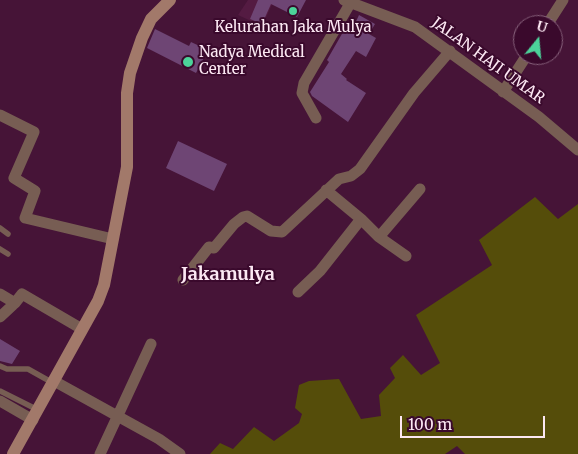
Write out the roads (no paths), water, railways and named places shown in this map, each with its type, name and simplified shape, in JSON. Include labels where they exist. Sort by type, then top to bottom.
[{"type":"street","points":[[13,454],[98,301],[104,285],[127,167],[127,93],[130,74],[149,24],[158,10],[170,0]]},
{"type":"street","points":[[553,15],[563,0]]},
{"type":"street","points":[[316,118],[302,93],[304,84],[348,1]]},
{"type":"street","name":"JALAN HAJI UMAR","points":[[348,1],[414,27],[576,145]]},
{"type":"street","points":[[182,280],[209,247],[214,248],[234,224],[243,217],[247,216],[270,231],[282,232],[339,179],[350,176],[360,169],[425,80],[450,52]]},
{"type":"street","points":[[503,92],[521,65]]},
{"type":"street","points":[[0,115],[34,132],[14,178],[35,191],[25,218],[113,239]]},
{"type":"street","points":[[379,237],[420,189]]},
{"type":"street","points":[[326,190],[379,237],[406,256]]},
{"type":"street","points":[[298,292],[320,271],[362,220]]},
{"type":"street","points":[[0,294],[15,303]]},
{"type":"street","points":[[0,317],[22,294],[82,329]]},
{"type":"street","points":[[100,454],[151,344]]},
{"type":"street","points":[[54,382],[159,439],[180,454]]},
{"type":"street","points":[[0,401],[36,415]]},
{"type":"lane","points":[[0,228],[8,234]]},
{"type":"lane","points":[[0,249],[8,254]]},
{"type":"lane","points":[[0,366],[7,369],[28,369],[54,382]]},
{"type":"lane","points":[[0,391],[36,415]]},
{"type":"place","name":"Kelurahan Jaka Mulya","points":[[293,11]]},
{"type":"place","name":"Nadya Medical Center","points":[[188,62]]},
{"type":"district","name":"Jakamulya","points":[[228,275]]}]
